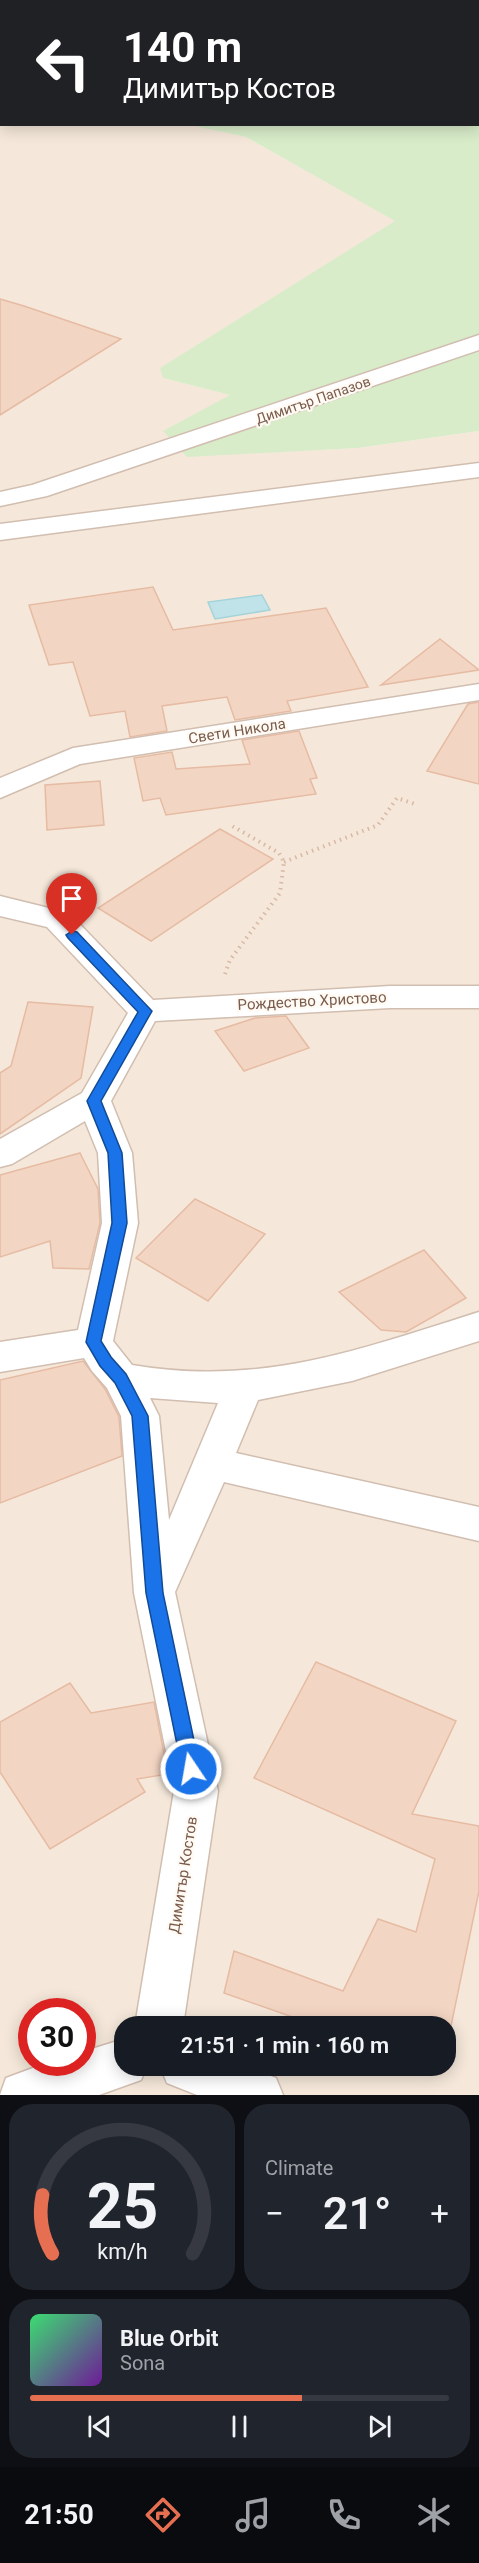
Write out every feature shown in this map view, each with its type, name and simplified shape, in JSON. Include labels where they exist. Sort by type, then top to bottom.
[{"type":"street","name":"Димитър Папазов","points":[[0,499],[38,491],[479,342]]},
{"type":"street","points":[[0,532],[479,470]]},
{"type":"street","name":"Свети Никола","points":[[0,789],[73,757],[479,692]]},
{"type":"street","points":[[0,906],[58,920],[145,1011],[94,1101],[0,1155]]},
{"type":"street","name":"Рождество Христово","points":[[145,1011],[390,997],[479,997]]},
{"type":"street","points":[[0,1356],[94,1342],[120,1223],[115,1153],[94,1101]]},
{"type":"street","points":[[121,1378],[171,1387],[222,1388],[291,1379],[396,1354],[479,1326]]},
{"type":"street","name":"Димитър Костов","points":[[94,1342],[105,1361],[121,1378],[140,1416],[155,1593],[196,1791],[161,2016]]},
{"type":"street","points":[[155,1593],[213,1464],[245,1385]]},
{"type":"street","points":[[213,1464],[479,1524]]},
{"type":"street","points":[[23,2095],[114,2066]]},
{"type":"street","points":[[210,2076],[259,2095]]},
{"type":"path","points":[[284,862],[378,825],[397,798],[415,804]]},
{"type":"path","points":[[213,1006],[230,960],[280,893],[284,862],[279,853],[232,826]]},
{"type":"shaded area","points":[[0,126],[199,126],[246,137],[396,221],[161,368],[163,378],[231,395],[164,431],[187,456],[358,448],[479,431],[479,2095],[0,2095]]},
{"type":"green space","points":[[195,126],[479,126],[479,431],[358,448],[187,457],[163,431],[230,395],[163,378],[160,368],[395,221],[246,137]]},
{"type":"water","points":[[262,595],[270,610],[215,619],[208,602]]},
{"type":"building","points":[[0,299],[24,306],[121,339],[0,415]]},
{"type":"building","points":[[153,587],[173,630],[326,608],[368,687],[287,701],[291,711],[235,720],[227,697],[162,706],[167,731],[130,737],[125,711],[90,716],[73,662],[49,665],[29,605]]},
{"type":"building","points":[[440,639],[479,670],[381,685]]},
{"type":"building","points":[[479,702],[479,784],[427,771],[468,704]]},
{"type":"building","points":[[299,731],[317,778],[310,779],[316,794],[166,815],[160,798],[143,801],[134,758],[172,752],[176,769],[250,764],[242,740]]},
{"type":"building","points":[[100,781],[104,825],[47,830],[45,785]]},
{"type":"building","points":[[220,829],[273,859],[151,941],[98,908]]},
{"type":"building","points":[[28,1002],[93,1007],[81,1078],[0,1134],[0,1073],[11,1066]]},
{"type":"building","points":[[286,1016],[309,1048],[244,1071],[215,1031],[255,1018]]},
{"type":"building","points":[[80,1153],[98,1189],[100,1223],[89,1269],[53,1268],[50,1241],[0,1257],[0,1175]]},
{"type":"building","points":[[195,1199],[265,1234],[208,1301],[136,1258]]},
{"type":"building","points":[[424,1250],[466,1298],[406,1332],[381,1330],[339,1292]]},
{"type":"building","points":[[83,1361],[105,1389],[119,1417],[122,1456],[0,1503],[0,1380]]},
{"type":"building","points":[[316,1662],[456,1721],[412,1814],[479,1826],[479,1891],[453,2016],[290,2016],[224,1993],[234,1951],[343,1991],[378,1919],[416,1932],[435,1859],[254,1778]]},
{"type":"building","points":[[70,1683],[91,1713],[154,1702],[168,1774],[137,1779],[145,1792],[50,1849],[0,1772],[0,1722]]},
{"type":"route","points":[[72,935],[145,1011],[94,1101],[115,1153],[120,1223],[94,1342],[105,1361],[121,1378],[140,1416],[155,1593],[191,1769]]}]
